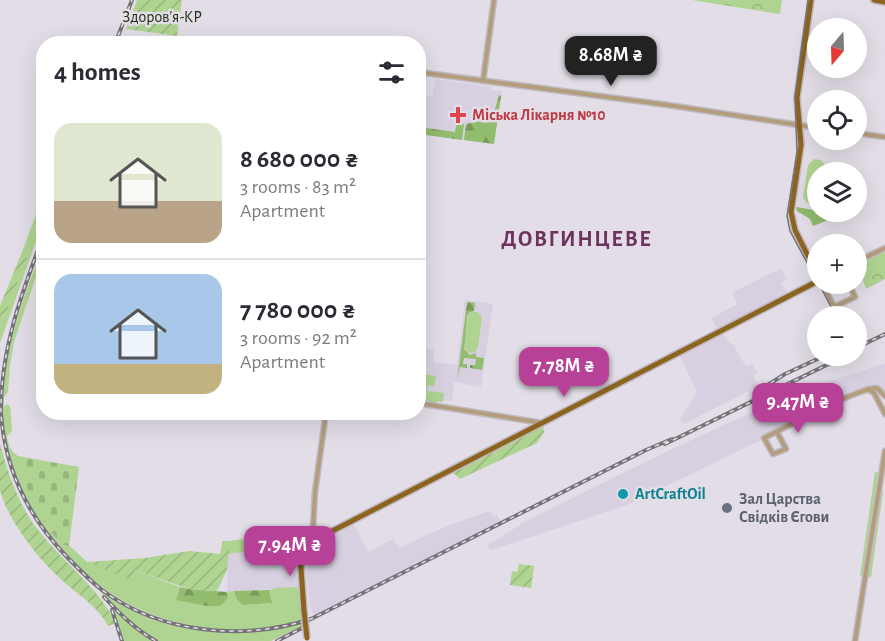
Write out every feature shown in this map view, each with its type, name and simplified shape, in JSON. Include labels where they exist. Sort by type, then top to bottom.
[{"type":"main road","points":[[807,253],[792,221],[791,207],[801,145],[797,98],[811,0]]},
{"type":"main road","points":[[874,0],[885,2]]},
{"type":"main road","points":[[307,640],[300,554],[302,549],[315,539],[807,287]]},
{"type":"street","points":[[483,81],[494,0]]},
{"type":"street","points":[[426,73],[807,126]]},
{"type":"street","points":[[867,135],[885,137]]},
{"type":"street","points":[[867,257],[885,248]]},
{"type":"street","points":[[828,294],[836,306],[855,297],[854,294]]},
{"type":"street","points":[[777,432],[786,449],[772,453],[764,438],[867,389],[877,388],[885,396]]},
{"type":"street","points":[[867,389],[874,393],[885,414]]},
{"type":"street","points":[[426,405],[542,423]]},
{"type":"street","points":[[302,549],[314,528],[315,492],[325,420]]},
{"type":"street","points":[[855,641],[885,451]]},
{"type":"shaded area","name":"Міська Лікарня №10","points":[[435,79],[491,87],[491,90],[502,91],[494,144],[426,135],[426,96],[432,97]]},
{"type":"shaded area","points":[[781,268],[787,279],[781,282],[787,293],[718,330],[712,318],[737,304],[732,293]]},
{"type":"shaded area","points":[[465,300],[493,304],[481,387],[454,382],[452,401],[437,401],[437,404],[426,402],[426,349],[434,350],[433,362],[457,365]]},
{"type":"shaded area","points":[[722,333],[734,346],[746,367],[753,364],[757,373],[753,375],[758,386],[684,424],[680,419],[697,392],[680,356]]},
{"type":"shaded area","points":[[885,363],[885,394],[880,390],[867,389],[627,505],[492,550],[486,546],[528,520],[672,449],[785,397]]},
{"type":"shaded area","points":[[490,511],[493,516],[497,515],[500,521],[315,615],[311,611],[306,572],[308,570],[307,548],[328,536],[332,542],[338,539],[334,532],[353,523],[368,552],[393,539],[399,548],[447,526]]},
{"type":"shaded area","points":[[303,543],[299,553],[300,587],[227,592],[228,554]]},
{"type":"green space","name":"Здоров'я-КР","points":[[137,0],[182,0],[177,36],[126,29]]},
{"type":"green space","points":[[692,0],[782,0],[780,14]]},
{"type":"green space","points":[[499,95],[501,96],[494,144],[464,140],[466,124],[479,121],[480,117],[493,116]]},
{"type":"green space","points":[[457,123],[464,124],[462,140],[426,135],[426,128],[455,132]]},
{"type":"green space","points":[[814,159],[823,162],[811,162]]},
{"type":"green space","points":[[807,171],[807,202],[803,197]]},
{"type":"green space","points":[[796,207],[807,209],[807,217],[797,211]]},
{"type":"green space","points":[[36,214],[36,241],[0,343],[0,328],[30,250],[24,247]]},
{"type":"green space","points":[[811,222],[823,222],[813,226]]},
{"type":"green space","points":[[24,247],[30,250],[0,328],[0,306]]},
{"type":"green space","points":[[885,250],[885,279],[867,288],[867,259]]},
{"type":"green space","points":[[36,264],[36,277],[14,342],[4,407],[7,404],[10,406],[12,431],[7,436],[9,445],[18,456],[30,495],[40,516],[62,545],[70,546],[87,562],[131,578],[135,570],[180,587],[176,600],[228,598],[227,592],[234,591],[242,605],[272,603],[269,590],[300,587],[303,620],[278,627],[221,630],[158,617],[120,599],[103,588],[60,547],[37,517],[19,484],[7,449],[4,431],[2,390],[9,347]]},
{"type":"green space","points":[[467,302],[475,303],[474,311],[467,317],[464,349],[470,355],[476,353],[476,357],[484,358],[482,370],[470,368],[470,365],[475,365],[476,359],[464,358],[463,364],[467,364],[467,368],[460,367],[457,381]]},
{"type":"green space","points":[[471,312],[478,312],[482,318],[478,347],[475,352],[470,353],[463,345],[468,316]]},
{"type":"green space","points":[[426,374],[436,376],[434,386],[428,385],[427,391],[444,393],[443,402],[437,401],[437,404],[426,402]]},
{"type":"green space","points":[[543,422],[544,432],[537,443],[460,479],[450,470]]},
{"type":"green space","points":[[0,444],[11,480],[34,525],[82,577],[109,610],[116,623],[108,626],[94,607],[44,562],[17,527],[0,490]]},
{"type":"green space","points":[[18,456],[79,467],[69,546],[62,545],[40,516],[26,485]]},
{"type":"green space","points":[[875,472],[878,472],[863,576],[860,576]]},
{"type":"green space","points":[[880,492],[883,492],[871,577],[868,577]]},
{"type":"green space","points":[[278,534],[279,547],[228,554],[230,541]]},
{"type":"green space","points":[[223,541],[230,541],[227,570],[217,591],[189,589],[135,570],[128,579],[87,562],[145,558],[190,551],[220,554]]},
{"type":"green space","points":[[519,564],[534,566],[531,588],[510,585],[512,571],[517,572]]},
{"type":"green space","points":[[96,586],[143,615],[194,630],[248,632],[302,623],[302,626],[271,641],[158,641],[124,617]]},
{"type":"green space","points":[[180,587],[227,592],[228,598],[220,606],[176,600]]},
{"type":"green space","points":[[269,590],[272,603],[242,605],[234,591]]},
{"type":"green space","points":[[110,605],[144,636],[155,641],[123,641]]},
{"type":"tram line","points":[[807,263],[790,231],[787,216],[797,152],[795,96],[808,0]]},
{"type":"tram line","points":[[824,294],[831,306]]},
{"type":"railway","points":[[118,36],[132,0]]},
{"type":"railway","points":[[36,256],[20,300],[4,367],[1,414],[3,435],[13,473],[40,525],[52,541],[93,582],[125,605],[176,624],[231,631],[285,626],[311,619],[672,439]]},
{"type":"railway","points":[[867,343],[885,334]]},
{"type":"railway","points":[[763,388],[807,364]]},
{"type":"railway","points":[[665,444],[825,366]]},
{"type":"railway","points":[[104,597],[128,621],[156,641]]},
{"type":"railway","points":[[112,610],[122,641]]},
{"type":"railway","points":[[277,641],[304,627]]},
{"type":"place","name":"Міська Лікарня №10","points":[[458,115]]},
{"type":"place","name":"ArtCraftOil","points":[[623,494]]},
{"type":"place","name":"Зал Царства Свідків Єгови","points":[[727,508]]},
{"type":"district","name":"ДОВГИНЦЕВЕ","points":[[577,239]]}]
